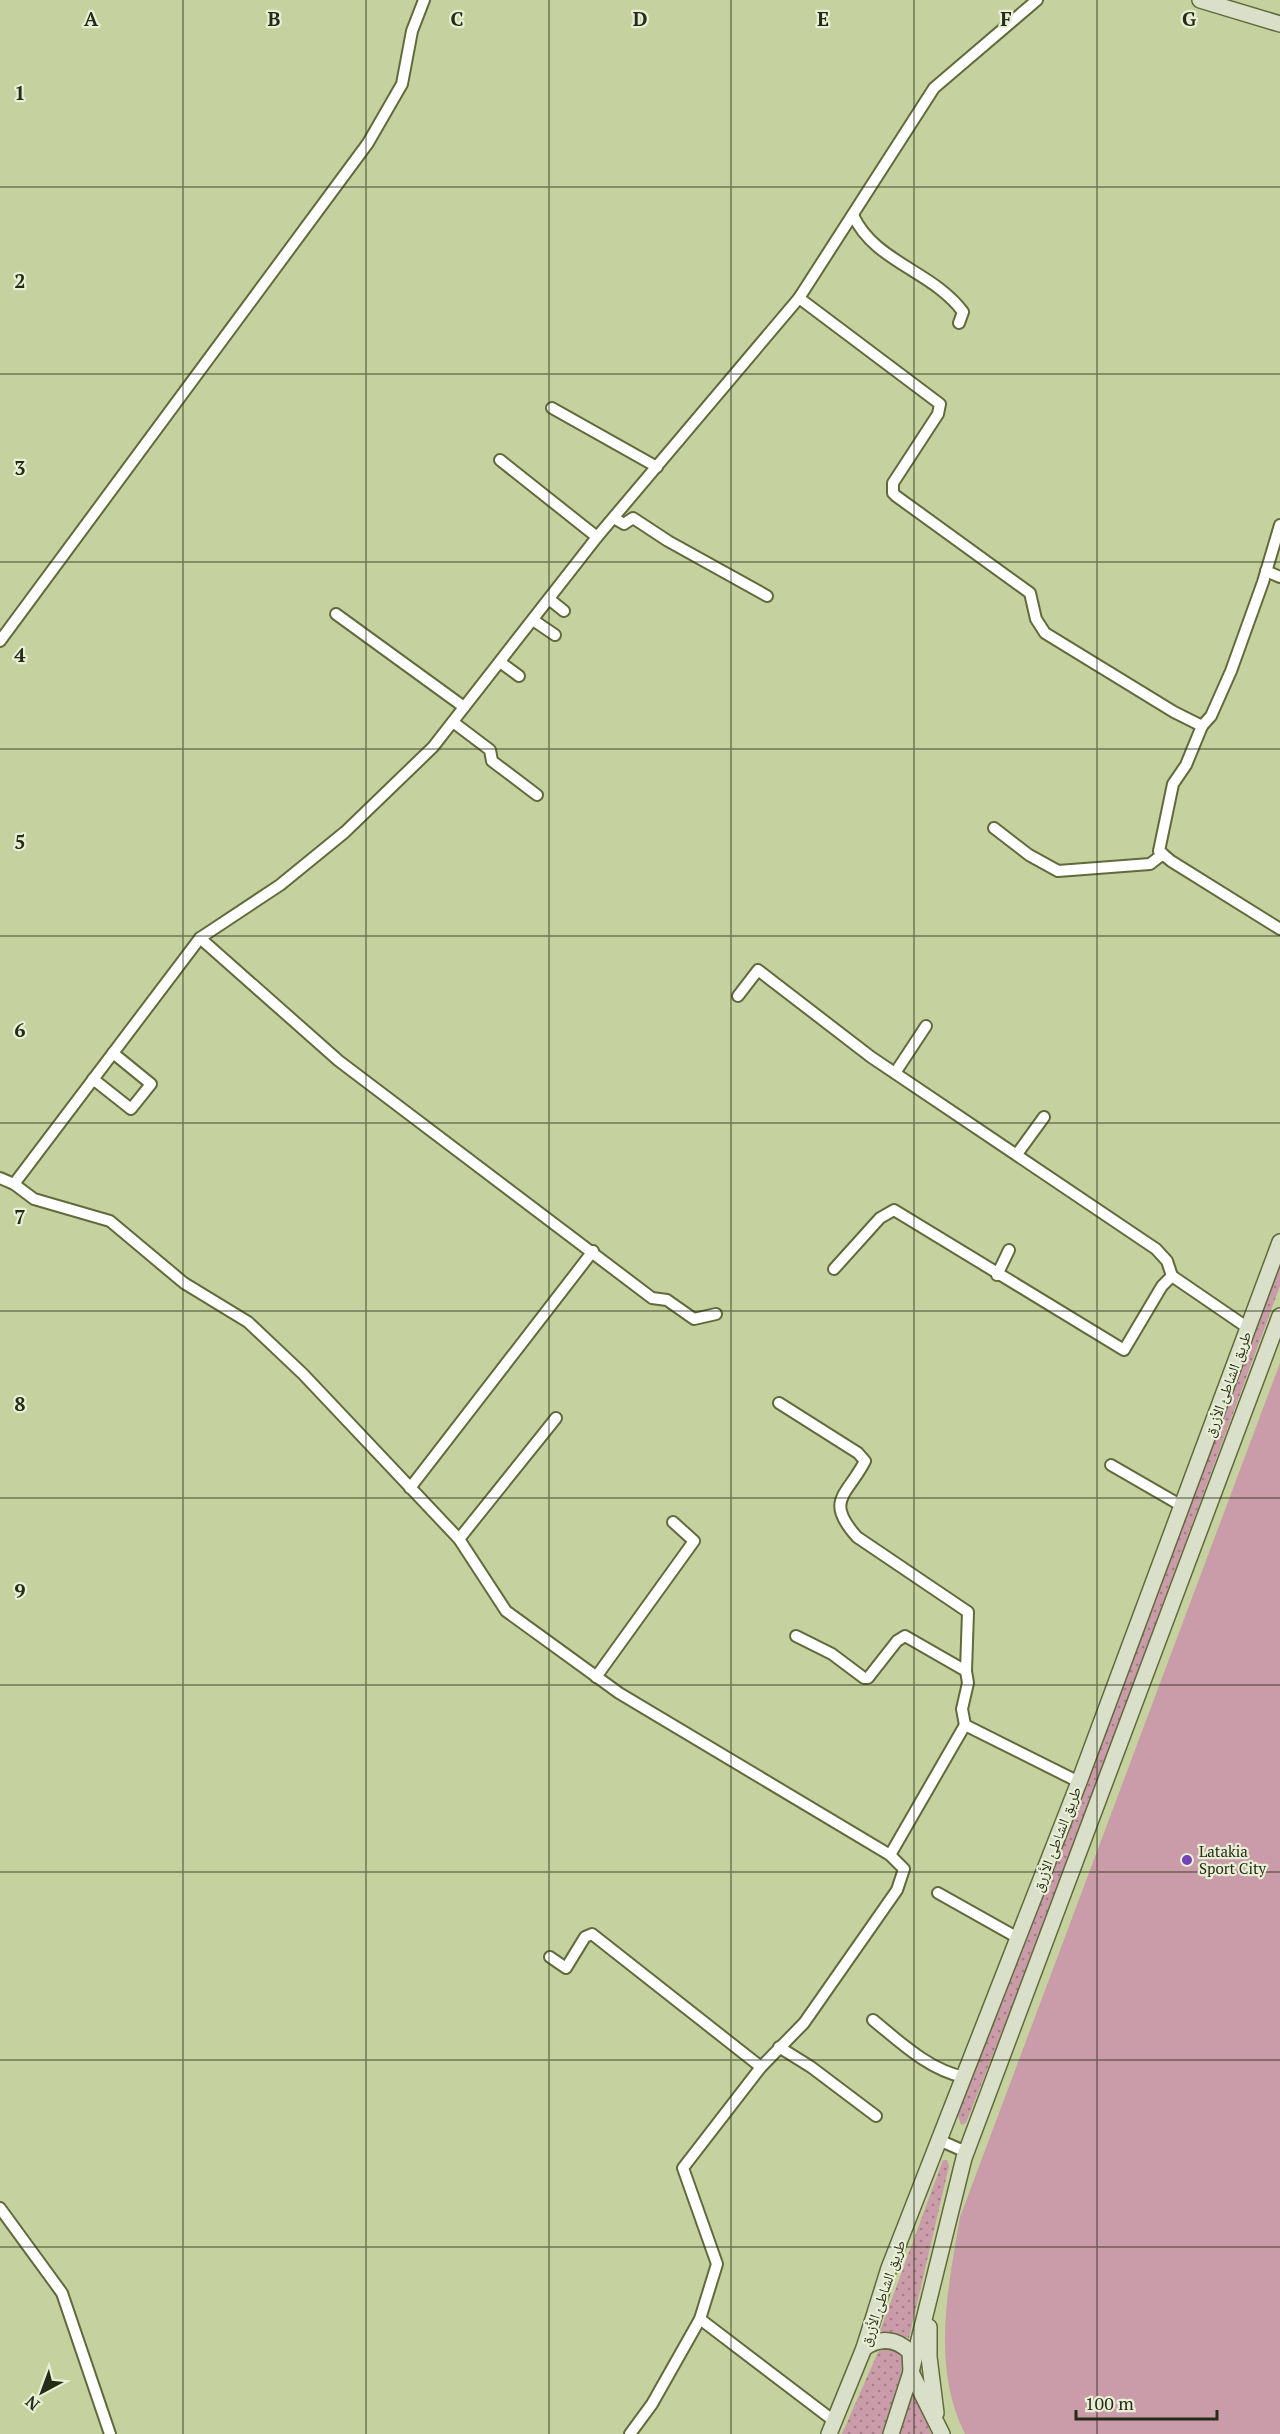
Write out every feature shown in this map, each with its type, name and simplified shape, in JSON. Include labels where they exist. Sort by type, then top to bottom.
[{"type":"main road","points":[[1200,0],[1238,5],[1280,24]]},
{"type":"main road","name":"طريق الشاطئ الأزرق","points":[[831,2428],[864,2348],[889,2268],[1079,1782],[1280,1242]]},
{"type":"main road","name":"طريق الشاطئ الأزرق","points":[[891,2434],[911,2372],[966,2152],[1280,1316]]},
{"type":"main road","points":[[929,2303],[929,2357],[940,2430]]},
{"type":"main road","points":[[864,2348],[874,2340],[901,2343],[909,2352],[911,2372],[940,2430]]},
{"type":"street","points":[[0,641],[368,143],[402,84],[412,31],[424,0]]},
{"type":"street","points":[[14,1184],[200,938],[280,885],[345,832],[433,747],[597,537],[799,298],[934,88],[1037,0]]},
{"type":"street","points":[[853,215],[859,229],[872,245],[899,260],[952,298],[963,312],[958,323]]},
{"type":"street","points":[[799,298],[940,404],[938,414],[893,483],[896,496],[1030,593],[1036,619],[1045,633],[1174,712],[1202,726]]},
{"type":"street","points":[[552,408],[657,467]]},
{"type":"street","points":[[500,460],[597,537]]},
{"type":"street","points":[[614,518],[624,524],[633,518],[668,541],[767,597]]},
{"type":"street","points":[[1280,525],[1221,697],[1211,716],[1202,726],[1186,765],[1173,784],[1159,842],[1159,850],[1163,854],[1280,929]]},
{"type":"street","points":[[1266,571],[1280,578]]},
{"type":"street","points":[[549,599],[564,611]]},
{"type":"street","points":[[336,615],[464,707]]},
{"type":"street","points":[[533,620],[555,635]]},
{"type":"street","points":[[500,662],[519,676]]},
{"type":"street","points":[[453,722],[490,750],[492,761],[537,795]]},
{"type":"street","points":[[994,828],[1029,855],[1058,872],[1150,864],[1163,854]]},
{"type":"street","points":[[200,938],[339,1061],[652,1298],[667,1300],[694,1319],[716,1314]]},
{"type":"street","points":[[738,996],[758,970],[895,1073],[1156,1249],[1167,1261],[1172,1276],[1248,1328]]},
{"type":"street","points":[[895,1073],[926,1026]]},
{"type":"street","points":[[93,1079],[131,1109],[151,1084],[113,1053]]},
{"type":"street","points":[[1017,1154],[1044,1117]]},
{"type":"street","points":[[0,1178],[14,1184],[34,1199],[110,1221],[184,1283],[248,1322],[303,1374],[459,1539],[506,1611],[596,1677],[890,1855],[904,1869],[897,1890],[804,2023],[761,2067],[683,2168],[717,2264],[700,2319],[652,2404],[630,2434]]},
{"type":"street","points":[[834,1269],[880,1218],[894,1210],[997,1275],[1124,1350],[1162,1286],[1172,1276]]},
{"type":"street","points":[[997,1275],[1009,1250]]},
{"type":"street","points":[[410,1488],[592,1251]]},
{"type":"street","points":[[779,1403],[858,1453],[865,1461],[845,1492],[839,1507],[842,1520],[857,1537],[968,1612],[966,1671],[968,1683],[962,1709],[965,1725],[890,1855]]},
{"type":"street","points":[[459,1539],[556,1418]]},
{"type":"street","points":[[1111,1465],[1182,1506]]},
{"type":"street","points":[[596,1677],[693,1541],[673,1522]]},
{"type":"street","points":[[796,1636],[832,1654],[864,1678],[868,1678],[897,1641],[906,1636],[966,1671]]},
{"type":"street","points":[[965,1725],[1079,1782]]},
{"type":"street","points":[[939,1893],[1018,1938]]},
{"type":"street","points":[[550,1957],[566,1968],[585,1937],[592,1934],[761,2067]]},
{"type":"street","points":[[873,2020],[911,2051],[950,2074],[964,2077]]},
{"type":"street","points":[[779,2047],[811,2067],[876,2116]]},
{"type":"street","points":[[939,2140],[966,2152]]},
{"type":"street","points":[[0,2208],[62,2293],[110,2434]]},
{"type":"street","points":[[700,2319],[831,2428]]},
{"type":"shaded area","points":[[1280,1261],[1280,1286],[1042,1930],[966,2123],[961,2125],[958,2115],[1104,1735]]},
{"type":"shaded area","name":"Latakia Sport City","points":[[1280,1363],[1280,2434],[965,2434],[948,2381],[945,2354],[947,2299],[960,2217]]},
{"type":"shaded area","points":[[943,2160],[947,2160],[949,2166],[909,2338],[880,2331]]},
{"type":"shaded area","points":[[888,2346],[901,2352],[903,2372],[899,2393],[884,2434],[842,2434],[878,2352]]},
{"type":"shaded area","points":[[914,2388],[931,2434],[899,2434]]},
{"type":"place","name":"Latakia Sport City","points":[[1187,1860]]}]
